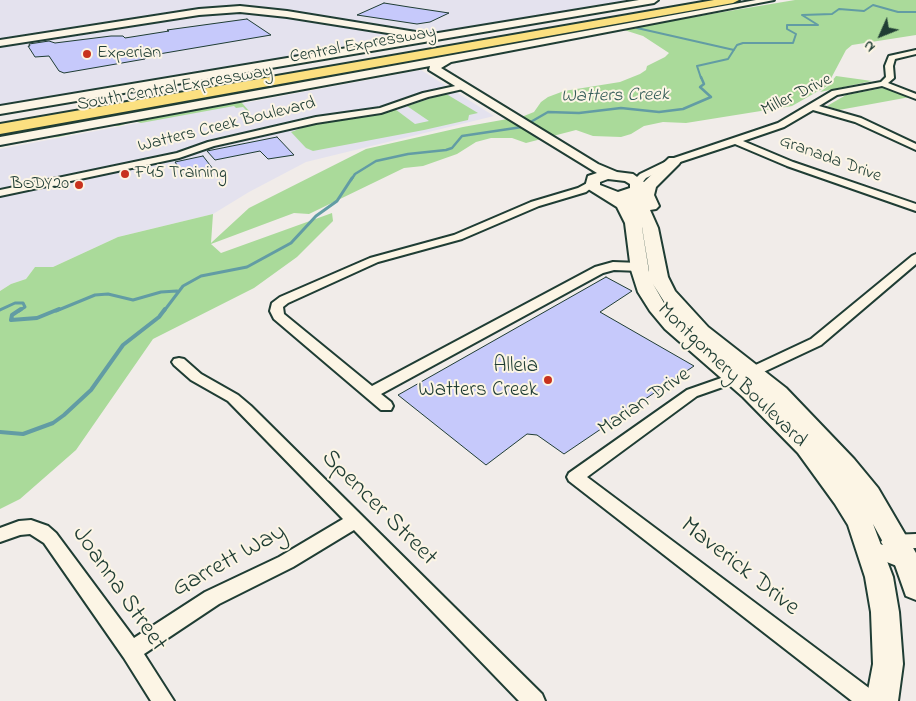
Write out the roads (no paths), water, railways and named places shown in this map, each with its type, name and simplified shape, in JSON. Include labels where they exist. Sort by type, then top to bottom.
[{"type":"highway","name":"Central Expressway","points":[[0,121],[697,0]]},
{"type":"highway","name":"Central Expressway","points":[[0,129],[652,3],[732,0]]},
{"type":"highway","points":[[407,66],[452,55],[589,30],[652,3]]},
{"type":"highway","points":[[0,114],[228,75],[268,65]]},
{"type":"highway","points":[[0,140],[82,126]]},
{"type":"street","name":"South Central Expressway","points":[[82,126],[770,0]]},
{"type":"street","name":"South Central Expressway","points":[[0,110],[652,3]]},
{"type":"street","points":[[0,43],[199,12],[240,9],[287,14],[430,38]]},
{"type":"street","points":[[882,84],[890,78],[889,66],[892,58],[916,52]]},
{"type":"street","points":[[451,58],[433,68],[457,88]]},
{"type":"street","points":[[407,66],[421,69],[457,88],[541,139],[593,167],[618,175],[634,188]]},
{"type":"street","points":[[882,84],[916,97]]},
{"type":"street","name":"Miller Drive","points":[[618,175],[674,161],[781,125],[844,90],[882,84]]},
{"type":"street","name":"Watters Creek Boulevard","points":[[0,193],[179,156],[211,144],[316,120],[381,110],[457,88]]},
{"type":"street","points":[[813,107],[858,120],[916,147]]},
{"type":"street","points":[[541,139],[586,169],[591,175],[591,183]]},
{"type":"street","name":"Granada Drive","points":[[734,140],[790,164],[916,208]]},
{"type":"street","points":[[651,234],[656,220],[647,191],[652,182],[674,161]]},
{"type":"street","name":"Miller Drive","points":[[634,188],[643,176],[674,161]]},
{"type":"street","points":[[386,406],[279,316],[276,311],[277,306],[284,300],[374,260],[458,237],[542,202],[582,190],[597,177],[618,175]]},
{"type":"street","name":"Montgomery Boulevard","points":[[591,183],[595,189],[623,204],[633,223],[640,267],[647,292],[657,307],[672,325],[743,375]]},
{"type":"street","points":[[542,202],[591,193],[606,194],[634,188]]},
{"type":"street","name":"Montgomery Boulevard","points":[[634,188],[651,234],[659,277],[676,307],[743,375],[806,447],[844,497],[860,523],[901,551],[916,588]]},
{"type":"street","name":"Marian Drive","points":[[575,477],[682,399],[703,388],[743,375],[816,342],[916,258]]},
{"type":"street","points":[[371,393],[599,270],[613,266],[640,267]]},
{"type":"street","name":"Spencer Street","points":[[179,362],[196,377],[233,398],[246,410],[534,701]]},
{"type":"street","name":"Maverick Drive","points":[[575,477],[869,701]]},
{"type":"street","name":"Garrett Way","points":[[131,651],[212,598],[286,562],[355,521]]},
{"type":"street","name":"Joanna Street","points":[[0,535],[19,528],[31,527],[42,531],[50,538],[131,651],[163,701]]},
{"type":"street","name":"Montgomery Boulevard","points":[[882,701],[888,664],[888,637],[879,577],[901,551]]},
{"type":"waterway","name":"Watters Creek","points":[[734,50],[737,45],[743,43],[793,43],[796,34],[787,29],[787,25],[818,25],[802,15],[832,14],[839,9],[864,11],[873,5],[898,12],[916,12]]},
{"type":"waterway","points":[[637,28],[734,50]]},
{"type":"waterway","name":"Watters Creek","points":[[701,78],[697,66],[728,59],[734,50]]},
{"type":"waterway","name":"Watters Creek","points":[[351,180],[355,174],[376,161],[408,154],[446,150],[452,148],[462,136],[522,127],[548,112],[579,113],[621,108],[659,112],[683,109],[711,97],[700,87],[704,84],[701,77]]},
{"type":"waterway","name":"Watters Creek","points":[[164,311],[183,286],[201,276],[247,267],[291,243],[316,216],[337,201],[352,178]]},
{"type":"waterway","points":[[56,311],[95,295],[108,294],[133,300],[161,292],[177,291]]},
{"type":"waterway","points":[[0,310],[15,303],[23,303],[25,307],[19,311]]},
{"type":"waterway","points":[[21,309],[12,315],[11,320],[37,318],[59,309]]},
{"type":"waterway","name":"Watters Creek","points":[[0,432],[23,434],[53,423],[64,415],[91,390],[123,345],[159,317],[165,309]]},
{"type":"place","name":"Experian","points":[[87,54]]},
{"type":"place","name":"F45 Training","points":[[125,174]]},
{"type":"place","name":"BODY20","points":[[79,185]]},
{"type":"place","name":"Alleia Watters Creek","points":[[548,380]]}]
